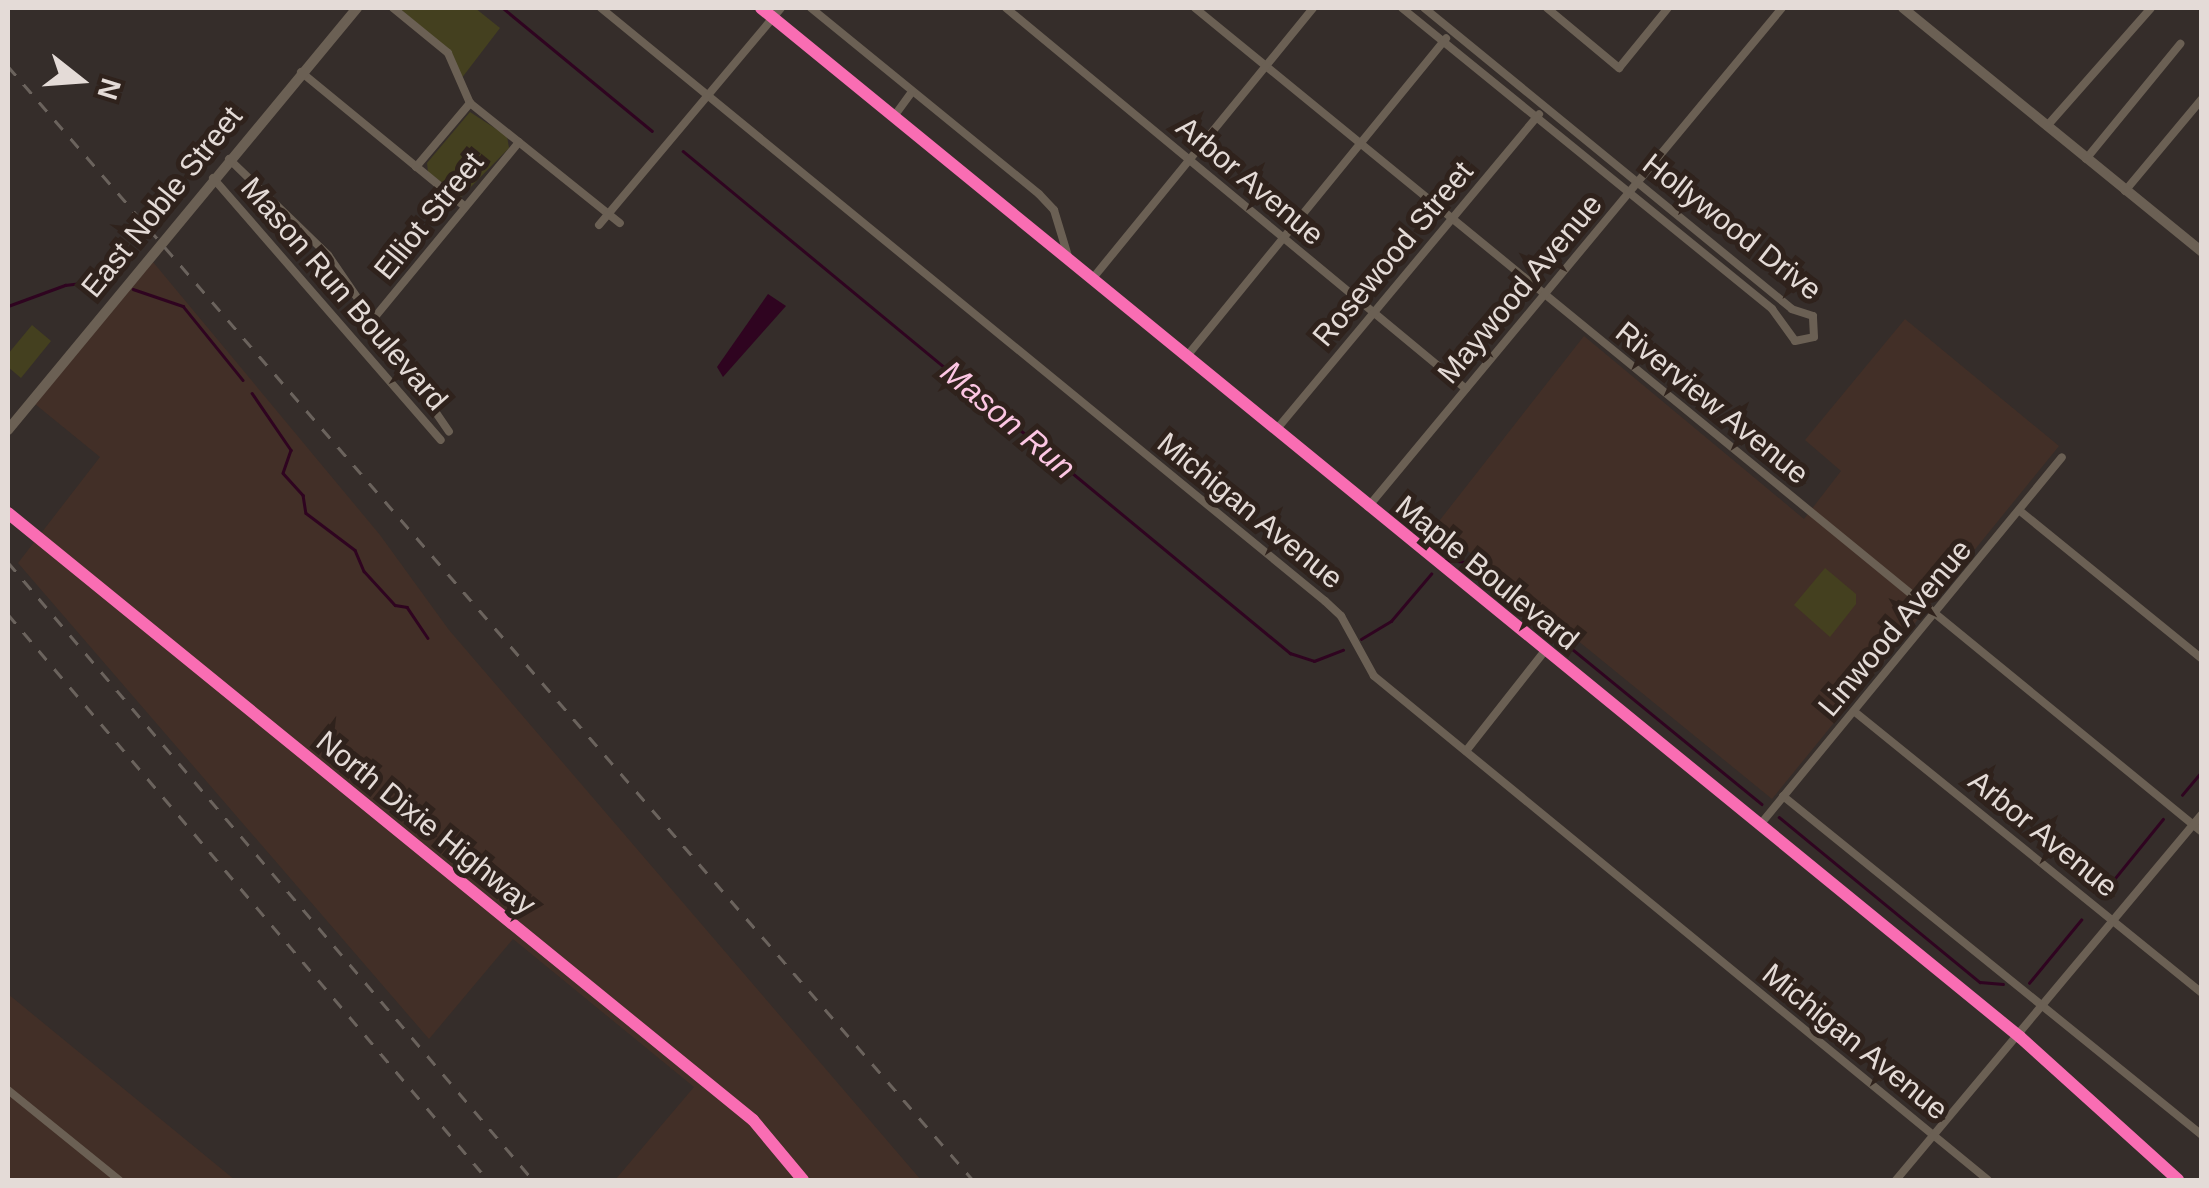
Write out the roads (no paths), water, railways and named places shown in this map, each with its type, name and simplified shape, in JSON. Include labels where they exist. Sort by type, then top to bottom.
[{"type":"main road","name":"North Dixie Highway","points":[[8,513],[753,1120],[803,1180]]},
{"type":"street","name":"East Noble Street","points":[[8,430],[228,159],[357,8]]},
{"type":"street","points":[[393,8],[448,53],[470,103],[620,222]]},
{"type":"street","name":"Michigan Avenue","points":[[601,8],[1342,616],[1374,676],[1988,1180]]},
{"type":"street","name":"Maple Boulevard","points":[[761,8],[1544,652],[2020,1037],[2178,1180]]},
{"type":"street","points":[[599,225],[780,8]]},
{"type":"street","points":[[810,8],[1054,210],[1070,260]]},
{"type":"street","name":"Arbor Avenue","points":[[1006,8],[1371,314],[1466,388]]},
{"type":"street","name":"Riverview Avenue","points":[[1195,8],[2202,832]]},
{"type":"street","points":[[1093,278],[1314,8]]},
{"type":"street","name":"Hollywood Drive","points":[[1402,8],[1772,309],[1794,340],[1814,337],[1813,316],[1792,309],[1424,8]]},
{"type":"street","points":[[1547,8],[1619,68],[1668,8]]},
{"type":"street","name":"Maywood Avenue","points":[[1368,507],[1782,8]]},
{"type":"street","points":[[1906,8],[2202,252]]},
{"type":"street","points":[[2047,126],[2152,8]]},
{"type":"street","points":[[1186,356],[1452,31]]},
{"type":"street","points":[[2086,158],[2180,44]]},
{"type":"street","points":[[301,72],[464,206]]},
{"type":"street","points":[[895,115],[912,92]]},
{"type":"street","points":[[2125,191],[2202,99]]},
{"type":"street","points":[[416,167],[470,103]]},
{"type":"street","name":"Rosewood Street","points":[[1276,430],[1545,107]]},
{"type":"street","name":"Elliot Street","points":[[374,318],[519,142]]},
{"type":"street","name":"Mason Run Boulevard","points":[[228,159],[300,224],[374,318],[449,432]]},
{"type":"street","name":"Mason Run Boulevard","points":[[213,178],[441,440]]},
{"type":"street","points":[[1040,234],[1054,210]]},
{"type":"street","points":[[430,428],[440,420]]},
{"type":"street","name":"Linwood Avenue","points":[[1759,826],[1937,616],[2062,458]]},
{"type":"street","points":[[2020,511],[2202,659]]},
{"type":"street","points":[[1466,751],[1544,652]]},
{"type":"street","name":"Arbor Avenue","points":[[1856,712],[2202,993]]},
{"type":"street","points":[[1783,796],[2202,1135]]},
{"type":"street","points":[[1896,1180],[2020,1037],[2202,814]]},
{"type":"street","points":[[8,1090],[119,1180]]},
{"type":"waterway","name":"Mason Run","points":[[503,8],[652,131]]},
{"type":"waterway","name":"Mason Run","points":[[683,151],[1290,653],[1314,661],[1343,650]]},
{"type":"waterway","name":"Mason Run","points":[[8,306],[65,285],[107,280]]},
{"type":"waterway","points":[[133,289],[183,306],[243,380]]},
{"type":"waterway","points":[[252,393],[291,450],[283,473],[303,495],[306,513],[355,550],[364,571],[395,605],[407,607],[428,638]]},
{"type":"waterway","name":"Mason Run","points":[[1445,560],[1466,562],[1762,804]]},
{"type":"waterway","name":"Mason Run","points":[[1361,639],[1391,621],[1431,574]]},
{"type":"waterway","name":"Mason Run","points":[[2182,795],[2202,771]]},
{"type":"waterway","name":"Mason Run","points":[[1779,817],[1980,982],[2003,984]]},
{"type":"waterway","name":"Mason Run","points":[[2103,893],[2163,819]]},
{"type":"waterway","name":"Mason Run","points":[[2029,983],[2081,920]]},
{"type":"railway","points":[[8,66],[973,1180]]},
{"type":"railway","points":[[8,562],[533,1180]]},
{"type":"railway","points":[[8,614],[488,1180]]}]
